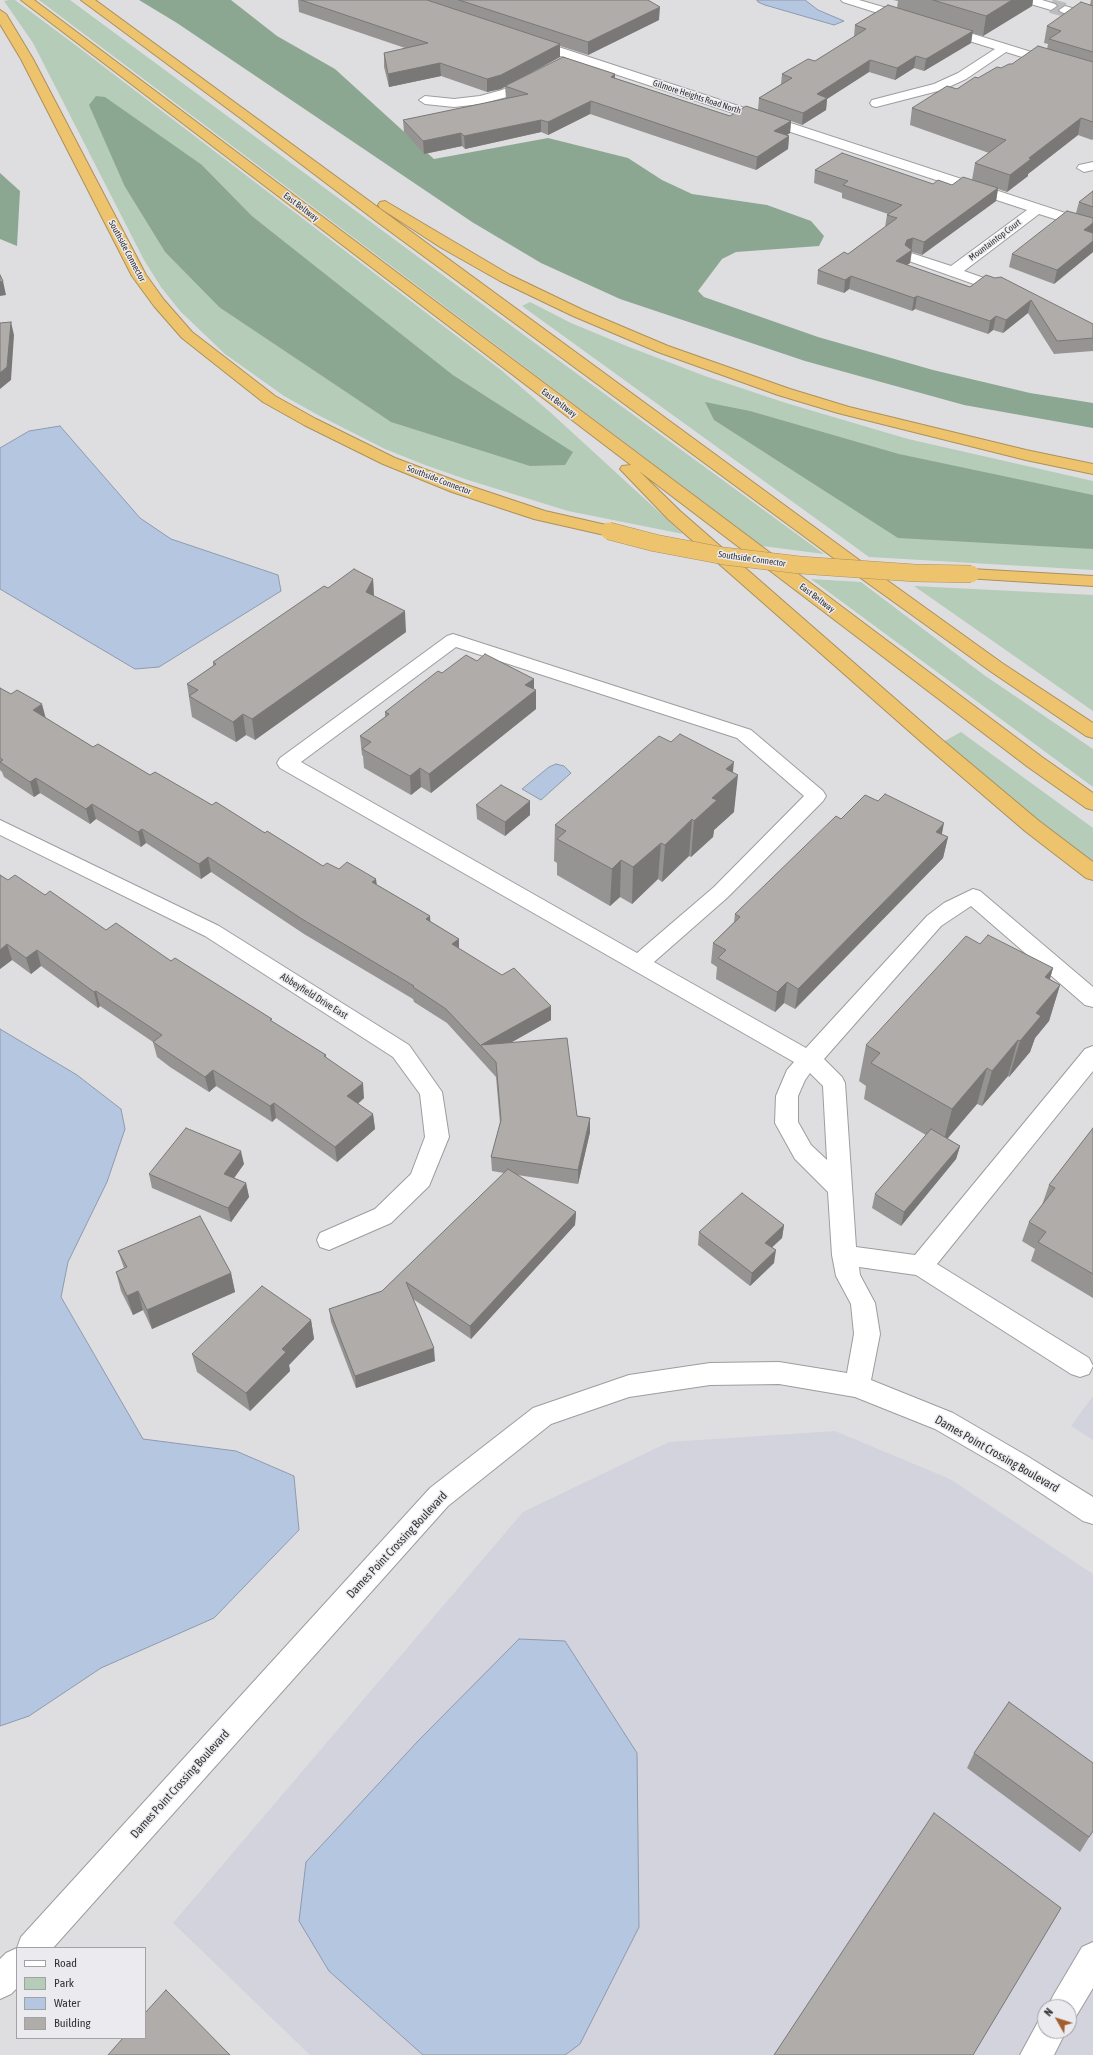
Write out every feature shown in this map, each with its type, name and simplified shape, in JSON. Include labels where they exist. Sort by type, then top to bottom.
[{"type":"highway","name":"East Beltway","points":[[27,0],[1028,758],[1093,803]]},
{"type":"highway","points":[[87,0],[244,114],[385,221],[875,580],[996,667],[1093,732]]},
{"type":"highway","name":"Southside Connector","points":[[0,14],[27,59],[139,276],[159,303],[187,335],[236,375],[270,399],[310,422],[389,461],[458,488],[540,515],[684,548],[792,564],[915,573],[970,574],[1093,581]]},
{"type":"highway","points":[[244,114],[445,244],[534,292],[663,350],[776,389],[844,410],[1026,456],[1093,469]]},
{"type":"highway","points":[[567,409],[674,515],[933,742],[1032,826],[1093,873]]},
{"type":"street","points":[[847,0],[915,21]]},
{"type":"street","points":[[1028,0],[1051,6]]},
{"type":"street","points":[[1065,10],[1093,18]]},
{"type":"street","points":[[930,25],[1093,75]]},
{"type":"street","name":"Gilmore Heights Road North","points":[[522,39],[1093,227]]},
{"type":"street","points":[[876,103],[938,87],[962,76],[1004,48]]},
{"type":"street","points":[[561,64],[574,56]]},
{"type":"street","points":[[425,100],[454,103],[481,100],[506,93],[547,71]]},
{"type":"street","name":"Mountaintop Court","points":[[953,272],[1037,208]]},
{"type":"street","points":[[911,257],[993,286]]},
{"type":"street","points":[[639,963],[721,892],[816,796],[744,734],[454,640],[287,763],[809,1060],[834,1083],[844,1255],[848,1276],[863,1303],[867,1334],[857,1386]]},
{"type":"street","name":"Abbeyfield Drive East","points":[[0,827],[212,931],[401,1051],[431,1092],[437,1137],[421,1179],[383,1216],[329,1240]]},
{"type":"street","points":[[840,1188],[803,1152],[786,1123],[787,1096],[795,1076],[934,921],[952,908],[973,896],[1093,999]]},
{"type":"street","points":[[921,1266],[1093,1055]]},
{"type":"street","points":[[844,1255],[921,1266],[1080,1366]]},
{"type":"street","name":"Dames Point Crossing Boulevard","points":[[33,1947],[438,1497],[542,1416],[629,1386],[710,1374],[779,1372],[857,1386],[944,1421],[1018,1464],[1093,1512]]},
{"type":"street","points":[[1069,1999],[1093,1958]]},
{"type":"street","points":[[0,1983],[16,1965]]},
{"type":"street","points":[[1036,2055],[1045,2039]]},
{"type":"shaded area","points":[[1093,1396],[1093,1440],[1071,1426]]},
{"type":"shaded area","points":[[835,1431],[950,1479],[1093,1574],[1093,2055],[310,2055],[173,1923],[523,1512],[669,1442]]},
{"type":"green space","points":[[15,0],[501,370],[550,412],[683,534],[568,511],[425,465],[385,449],[318,415],[284,396],[225,354],[180,311],[161,287],[144,260],[33,43],[4,1]],"holes":[[[202,165],[252,216],[453,375],[573,452],[219,307],[165,252],[125,187]]]},
{"type":"green space","points":[[39,0],[70,0],[824,554],[762,546]]},
{"type":"green space","points":[[139,0],[231,0],[277,36],[335,69],[434,159],[548,138],[628,158],[662,180],[692,194],[767,205],[811,221],[824,236],[819,246],[736,252],[722,259],[698,291],[704,297],[818,337],[933,370],[1030,393],[1093,403],[1093,428],[964,405],[805,361],[620,299],[541,263],[472,222],[177,23]]},
{"type":"green space","points":[[96,96],[105,97],[202,165],[252,216],[453,375],[573,452],[565,465],[530,466],[391,422],[219,307],[165,252],[125,187],[89,105]]},
{"type":"green space","points":[[0,173],[20,191],[17,246],[0,239]]},
{"type":"green space","points":[[530,302],[571,323],[629,347],[705,376],[786,403],[908,439],[1093,481],[1093,570],[869,557],[522,306]]},
{"type":"green space","points":[[705,402],[750,411],[899,454],[1093,495],[1093,549],[898,538],[714,420]]},
{"type":"green space","points":[[811,579],[861,582],[984,675],[1093,749],[1093,787]]},
{"type":"green space","points":[[914,586],[1093,595],[1093,711]]},
{"type":"green space","points":[[961,732],[1093,828],[1093,865],[943,742]]},
{"type":"water","points":[[757,0],[805,0],[818,10],[844,21],[834,25],[765,5]]},
{"type":"water","points":[[60,426],[140,518],[171,539],[278,575],[281,591],[159,667],[135,669],[0,589],[0,448],[29,431]]},
{"type":"water","points":[[556,764],[564,766],[571,773],[541,800],[522,789],[549,767]]},
{"type":"water","points":[[0,1029],[77,1075],[121,1109],[125,1129],[107,1182],[68,1262],[61,1297],[143,1439],[236,1451],[294,1476],[299,1530],[214,1618],[101,1668],[29,1716],[0,1726]]},
{"type":"water","points":[[519,1639],[565,1641],[637,1753],[639,1927],[580,2044],[565,2055],[423,2055],[329,1971],[299,1921],[306,1862],[418,1741]]},
{"type":"building","points":[[301,0],[427,0],[560,44],[501,75],[487,79],[440,63],[388,74],[384,53],[428,43]]},
{"type":"building","points":[[459,0],[648,0],[660,7],[588,42]]},
{"type":"building","points":[[933,0],[1012,0],[986,16]]},
{"type":"building","points":[[1081,2],[1093,6],[1093,52],[1049,39],[1061,31],[1047,26]]},
{"type":"building","points":[[888,5],[973,31],[926,59],[916,56],[897,68],[870,60],[817,94],[827,98],[803,113],[759,98],[792,78],[782,74],[808,59],[815,61],[866,29],[855,25]]},
{"type":"building","points":[[1038,46],[1093,62],[1093,122],[1081,118],[1029,158],[1031,159],[1010,175],[975,163],[1006,140],[912,108],[947,86],[957,89],[975,77],[978,78],[997,67],[1001,68],[1012,64]]},
{"type":"building","points":[[563,57],[615,74],[611,77],[730,116],[746,106],[791,121],[774,131],[789,136],[757,157],[591,101],[548,122],[541,120],[464,136],[461,133],[423,141],[403,120],[528,94],[505,86]]},
{"type":"building","points":[[842,153],[933,184],[938,180],[952,185],[963,177],[998,188],[924,242],[913,238],[907,240],[905,245],[912,250],[896,261],[970,287],[986,275],[995,278],[1001,277],[1093,324],[1093,338],[1057,341],[1031,300],[1006,320],[996,316],[990,321],[917,296],[914,298],[851,276],[845,280],[818,270],[844,252],[848,254],[897,218],[887,215],[902,205],[843,185],[848,181],[815,170]]},
{"type":"building","points":[[1093,191],[1093,207],[1079,202]]},
{"type":"building","points":[[1067,211],[1093,218],[1093,223],[1084,230],[1093,233],[1093,241],[1057,270],[1012,254]]},
{"type":"building","points":[[0,275],[3,281],[0,282]]},
{"type":"building","points":[[11,322],[7,367],[0,373],[0,323]]},
{"type":"building","points":[[354,569],[373,579],[366,592],[405,611],[252,719],[243,714],[233,722],[189,696],[198,690],[187,684],[216,664],[213,662],[324,586],[328,588]]},
{"type":"building","points":[[485,654],[534,679],[525,685],[536,690],[429,774],[420,768],[410,776],[362,749],[371,742],[360,736],[389,714],[385,712],[438,671],[442,673],[466,655],[477,661]]},
{"type":"building","points":[[0,688],[11,694],[17,690],[42,704],[33,710],[93,747],[98,744],[150,775],[155,772],[212,805],[216,802],[265,833],[267,831],[323,866],[327,863],[339,869],[347,862],[376,879],[372,882],[430,916],[426,919],[459,939],[452,944],[502,975],[514,968],[551,1006],[481,1045],[567,1038],[577,1116],[590,1118],[578,1170],[491,1157],[501,1120],[496,1062],[446,1009],[413,987],[414,986],[302,919],[208,857],[199,864],[142,829],[138,832],[92,804],[86,809],[36,778],[30,782],[0,762],[3,760],[0,758]]},
{"type":"building","points":[[680,734],[734,762],[726,769],[738,775],[712,798],[717,800],[694,821],[692,819],[665,845],[661,843],[633,867],[621,860],[612,869],[557,839],[566,831],[555,825],[659,736],[671,742]]},
{"type":"building","points":[[501,785],[530,801],[505,822],[476,805]]},
{"type":"building","points":[[885,794],[944,823],[936,832],[948,837],[798,989],[787,982],[777,992],[718,958],[726,950],[713,943],[740,917],[735,914],[836,816],[841,819],[865,795],[878,801]]},
{"type":"building","points":[[0,875],[8,880],[15,875],[45,895],[50,891],[106,930],[116,923],[171,961],[175,958],[272,1019],[270,1020],[326,1055],[324,1056],[363,1083],[347,1096],[373,1114],[335,1147],[274,1103],[270,1106],[213,1070],[205,1077],[153,1042],[162,1035],[96,991],[94,992],[37,950],[26,958],[7,944],[0,950]]},
{"type":"building","points":[[988,935],[1053,968],[1045,977],[1060,985],[1036,1013],[1041,1016],[1020,1041],[1018,1040],[992,1071],[987,1068],[952,1109],[871,1063],[880,1053],[866,1045],[966,936],[980,944]]},
{"type":"building","points":[[186,1128],[241,1151],[224,1174],[246,1183],[228,1208],[149,1174]]},
{"type":"building","points":[[1093,1128],[1093,1274],[1038,1242],[1046,1232],[1029,1222],[1055,1188],[1049,1185]]},
{"type":"building","points":[[931,1129],[960,1146],[904,1212],[875,1194]]},
{"type":"building","points":[[508,1169],[576,1212],[470,1326],[406,1282],[434,1348],[355,1376],[329,1309],[382,1291]]},
{"type":"building","points":[[742,1193],[784,1225],[765,1243],[776,1250],[752,1273],[699,1232]]},
{"type":"building","points":[[200,1216],[231,1273],[147,1310],[138,1291],[127,1296],[116,1272],[127,1267],[118,1251]]},
{"type":"building","points":[[262,1286],[311,1320],[282,1349],[286,1352],[246,1393],[192,1354]]},
{"type":"building","points":[[1009,1702],[1093,1763],[1093,1831],[1089,1837],[974,1753]]},
{"type":"building","points":[[934,1813],[1061,1908],[973,2055],[774,2055]]},
{"type":"building","points":[[166,1990],[230,2055],[108,2055],[122,2039],[146,2039],[146,2012]]},
{"type":"tunnel","points":[[1051,6],[1065,10]]}]
